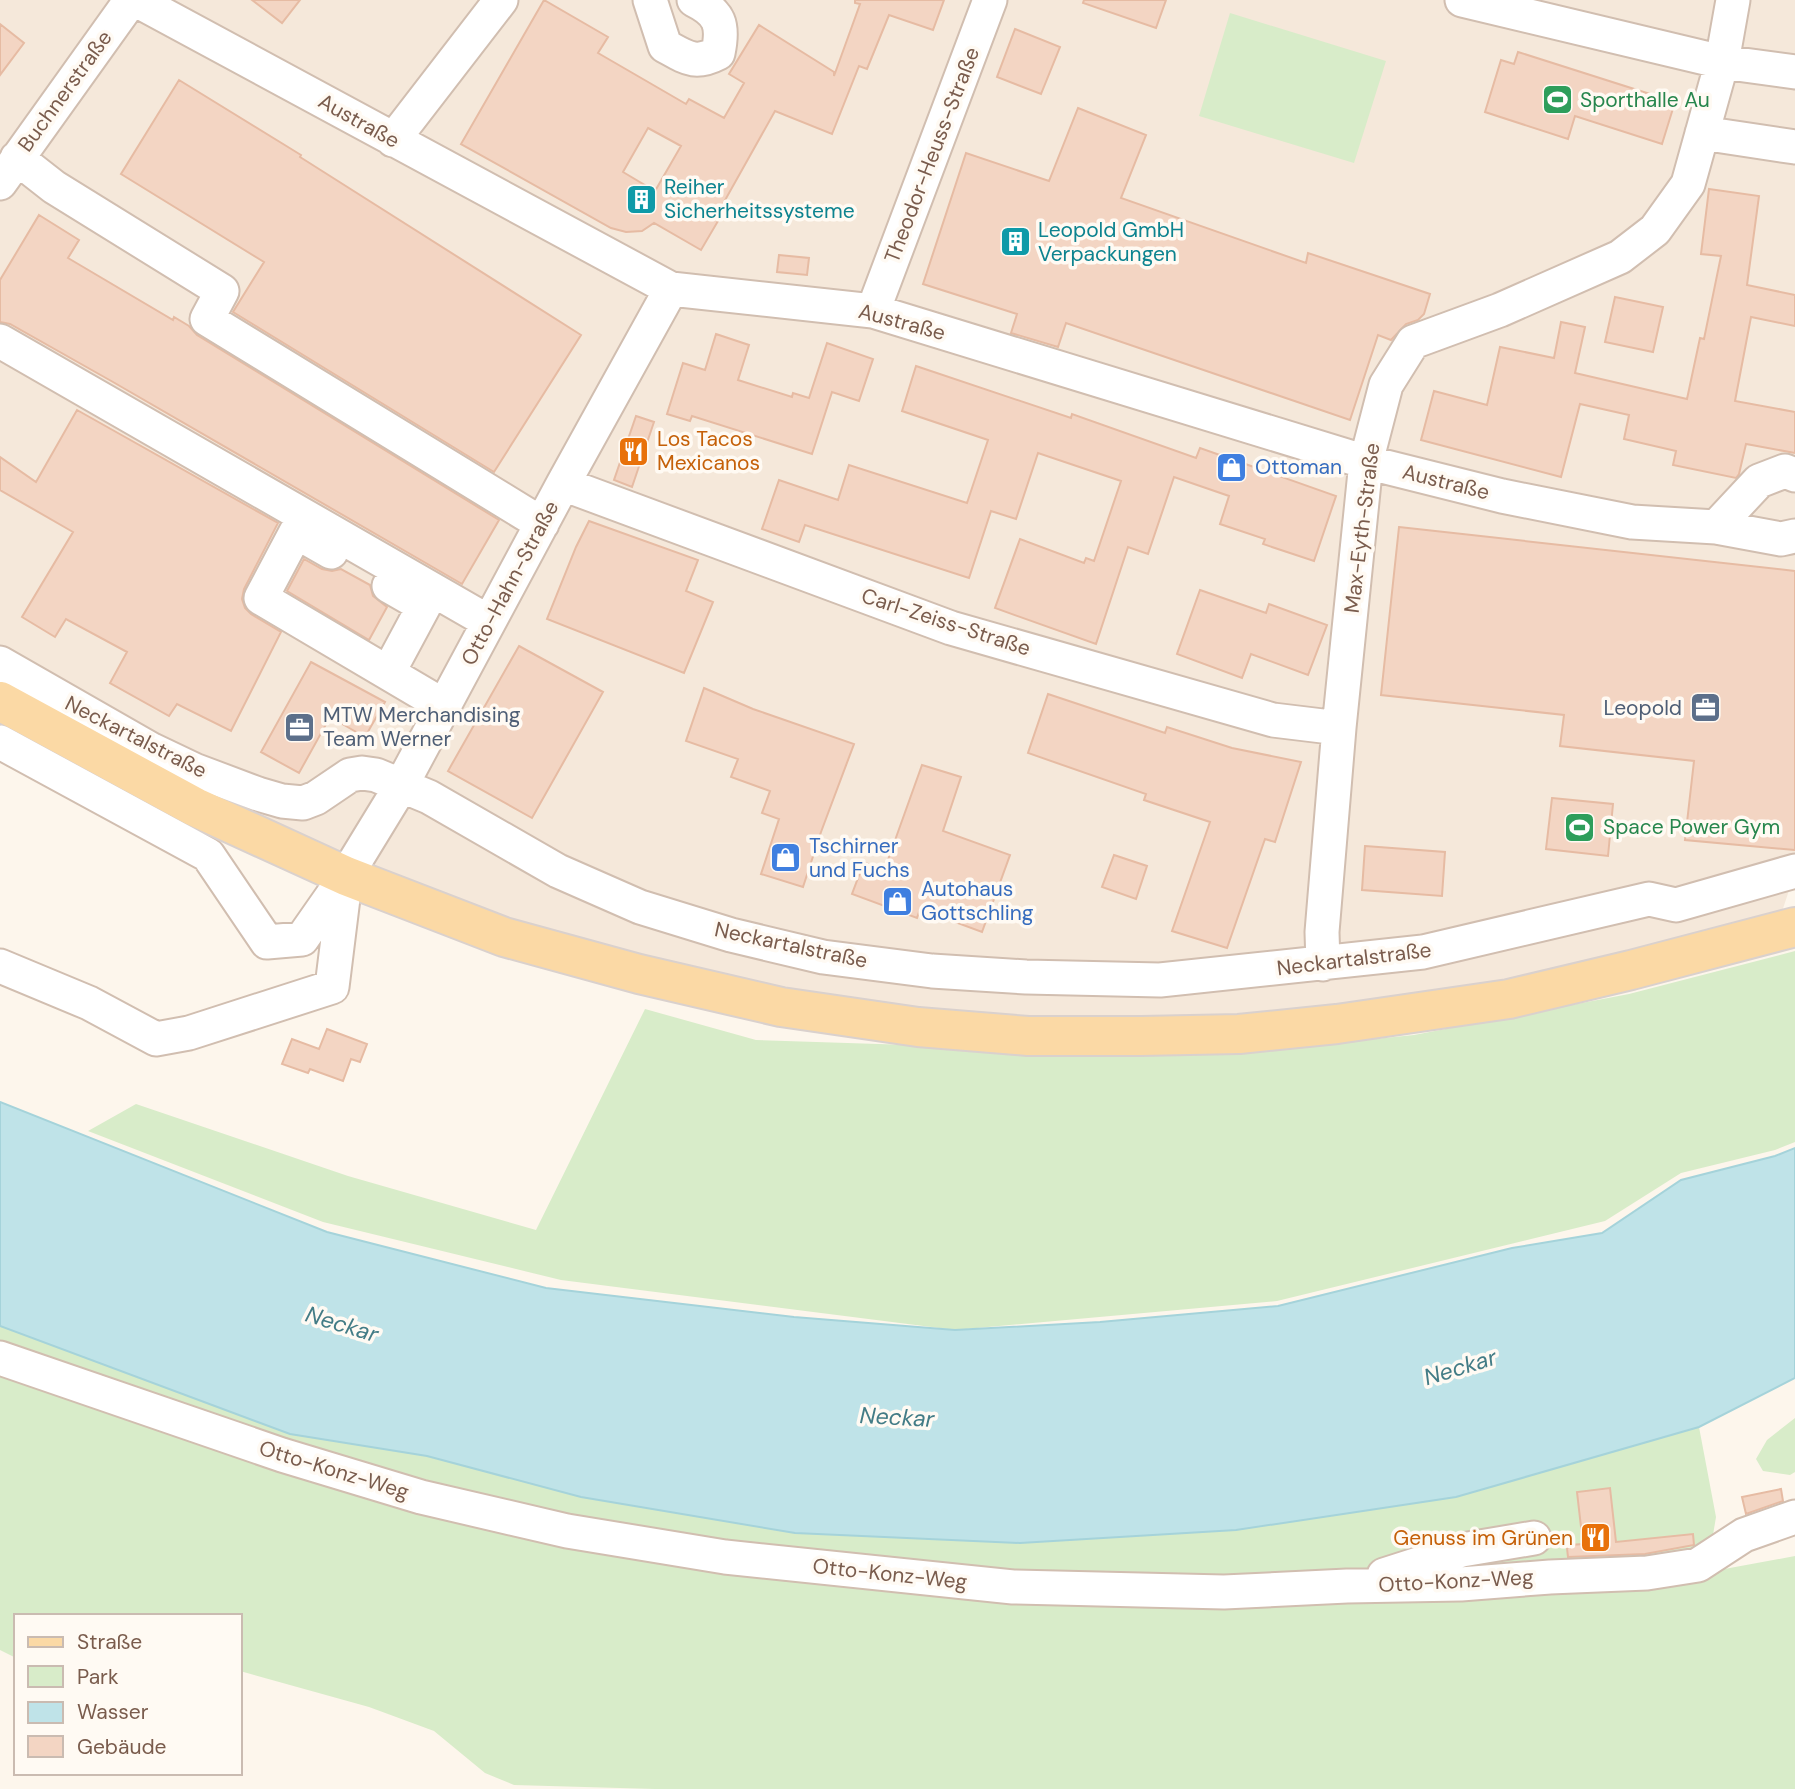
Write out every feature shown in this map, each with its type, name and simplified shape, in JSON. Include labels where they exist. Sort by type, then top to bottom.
[{"type":"main road","points":[[0,701],[195,807],[346,876],[504,937],[639,974],[781,1007],[918,1027],[1028,1036],[1239,1034],[1337,1024],[1509,999],[1795,927]]},
{"type":"street","name":"Austraße","points":[[134,0],[671,289],[873,311],[1366,462],[1502,496],[1632,522],[1716,527],[1781,539],[1795,536]]},
{"type":"street","name":"Buchnerstraße","points":[[9,171],[134,0]]},
{"type":"street","points":[[393,140],[501,0]]},
{"type":"street","points":[[650,0],[665,47],[688,59],[704,60],[719,53],[723,33],[711,9],[694,0]]},
{"type":"street","name":"Theodor-Heuss-Straße","points":[[873,311],[990,0]]},
{"type":"street","points":[[1462,0],[1534,9],[1722,62],[1795,72]]},
{"type":"street","name":"Max-Eyth-Straße","points":[[1323,964],[1322,932],[1339,728],[1366,462],[1386,385],[1413,342],[1500,310],[1620,257],[1655,230],[1688,184],[1722,62],[1733,0]]},
{"type":"street","points":[[1702,133],[1795,148]]},
{"type":"street","points":[[9,171],[54,187],[222,291],[207,319],[542,524]]},
{"type":"street","name":"Otto-Hahn-Straße","points":[[0,742],[208,855],[267,942],[302,939],[346,876],[401,786],[671,289]]},
{"type":"street","points":[[0,341],[489,622]]},
{"type":"street","points":[[1716,527],[1759,481],[1785,471],[1795,475]]},
{"type":"street","name":"Carl-Zeiss-Straße","points":[[563,484],[951,628],[1273,720],[1339,728]]},
{"type":"street","points":[[388,673],[424,606],[296,532],[261,598],[388,673],[444,706]]},
{"type":"street","name":"Neckartalstraße","points":[[0,663],[152,750],[194,770],[270,797],[303,803],[316,798],[340,780],[362,773],[376,775],[429,797],[558,871],[640,907],[731,935],[823,957],[932,971],[1147,980],[1323,964],[1423,952],[1649,899],[1676,905],[1795,871]]},
{"type":"street","points":[[0,965],[89,1003],[156,1039],[189,1033],[332,987],[346,876]]},
{"type":"street","name":"Otto-Konz-Weg","points":[[0,1358],[282,1455],[421,1497],[568,1531],[725,1557],[1013,1587],[1224,1592],[1461,1584],[1647,1573],[1698,1565],[1744,1535],[1795,1517]]},
{"type":"street","points":[[1347,1586],[1462,1550],[1534,1538]]},
{"type":"shaded area","points":[[0,0],[1795,0],[1795,872],[1775,933],[1509,999],[1028,1036],[504,937],[0,701]]},
{"type":"green space","points":[[1230,13],[1386,61],[1354,163],[1199,116]]},
{"type":"green space","points":[[1795,951],[1795,1142],[1775,1150],[1681,1173],[1605,1221],[1277,1301],[955,1330],[561,1280],[323,1222],[88,1131],[136,1104],[348,1176],[536,1230],[645,1009],[756,1040],[1216,1055],[1414,1035],[1629,994]]},
{"type":"green space","points":[[0,1326],[290,1434],[427,1456],[581,1497],[795,1533],[1020,1543],[1236,1530],[1456,1497],[1699,1427],[1716,1517],[1712,1541],[1719,1570],[1795,1556],[1795,1789],[655,1789],[514,1785],[485,1773],[434,1731],[369,1707],[242,1672],[242,1614],[14,1614],[14,1657],[0,1650]]},
{"type":"green space","points":[[1795,1418],[1795,1472],[1790,1475],[1763,1471],[1756,1459],[1767,1440]]},
{"type":"water","name":"Neckar","points":[[0,1102],[327,1232],[546,1288],[794,1317],[955,1330],[1100,1322],[1278,1306],[1512,1248],[1602,1233],[1681,1180],[1775,1156],[1795,1148],[1795,1378],[1699,1427],[1456,1497],[1236,1530],[1020,1543],[795,1533],[581,1497],[427,1456],[290,1434],[0,1326]]},
{"type":"building","points":[[252,0],[300,0],[282,23]]},
{"type":"building","points":[[544,0],[608,37],[598,53],[686,104],[689,99],[724,118],[744,83],[729,74],[759,25],[834,72],[834,76],[860,4],[855,3],[855,0],[944,0],[933,30],[889,15],[867,69],[859,66],[832,134],[775,111],[724,202],[728,204],[701,250],[654,223],[642,231],[626,232],[611,228],[461,144]],"holes":[[[648,128],[681,146],[655,191],[623,172]]]},
{"type":"building","points":[[1084,0],[1166,0],[1156,28],[1083,3]]},
{"type":"building","points":[[0,24],[24,43],[0,75]]},
{"type":"building","points":[[1015,29],[1060,47],[1041,94],[997,77]]},
{"type":"building","name":"Sporthalle Au","points":[[1518,52],[1675,102],[1662,144],[1575,116],[1568,139],[1485,112],[1501,60],[1514,64]]},
{"type":"building","points":[[179,80],[581,335],[494,472],[233,312],[264,262],[121,174]]},
{"type":"building","points":[[1078,108],[1146,135],[1121,198],[1306,263],[1308,253],[1430,294],[1424,314],[1418,320],[1406,324],[1391,340],[1378,335],[1350,420],[1066,323],[1058,347],[1011,333],[1017,314],[923,284],[966,153],[1049,181]]},
{"type":"building","points":[[1709,189],[1759,196],[1747,285],[1795,295],[1795,326],[1751,317],[1735,401],[1795,412],[1795,453],[1746,444],[1736,478],[1673,465],[1676,451],[1624,439],[1629,415],[1580,404],[1561,477],[1421,440],[1434,391],[1487,405],[1500,347],[1554,358],[1561,322],[1585,327],[1575,373],[1687,399],[1700,338],[1704,339],[1721,256],[1701,254]]},
{"type":"building","points":[[39,215],[79,240],[68,258],[173,320],[174,317],[189,326],[197,335],[499,520],[462,584],[113,382],[10,324],[0,322],[0,280]]},
{"type":"building","points":[[779,255],[809,258],[807,275],[777,272]]},
{"type":"building","points":[[1615,297],[1663,307],[1653,352],[1605,342]]},
{"type":"building","points":[[716,334],[749,345],[738,380],[792,397],[793,393],[809,398],[827,343],[873,359],[859,401],[832,392],[812,454],[692,416],[690,421],[667,414],[683,363],[705,370]]},
{"type":"building","points":[[916,366],[1071,418],[1072,414],[1196,458],[1200,448],[1336,496],[1314,561],[1263,544],[1265,539],[1220,524],[1229,496],[1174,477],[1148,554],[1128,547],[1096,644],[995,608],[1020,539],[1084,563],[1086,558],[1094,561],[1121,481],[1038,453],[1016,519],[991,511],[969,578],[805,525],[799,542],[762,529],[779,480],[838,500],[849,465],[967,503],[988,440],[902,411]]},
{"type":"building","points":[[77,410],[278,523],[244,589],[242,599],[251,614],[281,632],[231,731],[177,704],[169,716],[110,683],[127,652],[66,619],[55,637],[22,617],[73,532],[0,490],[0,457],[36,482]]},
{"type":"building","name":"Los Tacos Mexicanos","points":[[636,416],[654,422],[632,487],[614,480]]},
{"type":"building","points":[[589,521],[698,560],[686,591],[713,602],[684,673],[547,619]]},
{"type":"building","points":[[1399,527],[1795,571],[1795,850],[1685,840],[1694,761],[1560,746],[1564,715],[1381,695]]},
{"type":"building","points":[[304,559],[322,569],[341,569],[370,585],[373,596],[387,607],[369,640],[287,591]]},
{"type":"building","points":[[1200,590],[1266,613],[1269,604],[1327,625],[1308,675],[1251,654],[1242,678],[1177,654]]},
{"type":"building","points":[[519,646],[603,692],[532,818],[448,771]]},
{"type":"building","name":"MTW Merchandising Team Werner","points":[[311,662],[385,702],[365,737],[330,717],[299,773],[261,752]]},
{"type":"building","points":[[704,688],[753,709],[854,744],[803,887],[761,874],[779,819],[762,813],[770,791],[731,777],[738,759],[686,741]]},
{"type":"building","points":[[1048,694],[1165,733],[1167,727],[1232,748],[1301,762],[1275,842],[1265,839],[1227,948],[1172,931],[1210,822],[1144,800],[1146,794],[1028,753]]},
{"type":"building","points":[[922,765],[961,777],[943,831],[1010,855],[982,932],[920,909],[917,918],[852,894],[864,862],[884,871]]},
{"type":"building","name":"Space Power Gym","points":[[1552,798],[1613,804],[1608,856],[1546,849]]},
{"type":"building","points":[[1365,846],[1445,852],[1442,896],[1362,890]]},
{"type":"building","points":[[1114,855],[1147,866],[1136,899],[1102,887]]},
{"type":"building","points":[[327,1029],[367,1044],[360,1062],[351,1059],[343,1081],[310,1069],[308,1073],[282,1064],[292,1039],[319,1049]]},
{"type":"building","points":[[1610,1488],[1616,1542],[1693,1534],[1694,1545],[1645,1554],[1568,1557],[1567,1548],[1570,1548],[1570,1545],[1583,1544],[1577,1492]]},
{"type":"building","points":[[1781,1489],[1783,1501],[1746,1514],[1742,1497]]},
{"type":"place","name":"Sporthalle Au","points":[[1557,100]]},
{"type":"place","name":"Reiher Sicherheitssysteme","points":[[641,199]]},
{"type":"place","name":"Leopold GmbH Verpackungen","points":[[1015,242]]},
{"type":"place","name":"Los Tacos Mexicanos","points":[[634,451]]},
{"type":"place","name":"Ottoman","points":[[1232,467]]},
{"type":"place","name":"Leopold","points":[[1705,708]]},
{"type":"place","name":"MTW Merchandising Team Werner","points":[[300,727]]},
{"type":"place","name":"Space Power Gym","points":[[1580,827]]},
{"type":"place","name":"Tschirner und Fuchs","points":[[786,858]]},
{"type":"place","name":"Autohaus Gottschling","points":[[898,901]]},
{"type":"place","name":"Genuss im Grünen","points":[[1596,1538]]}]
